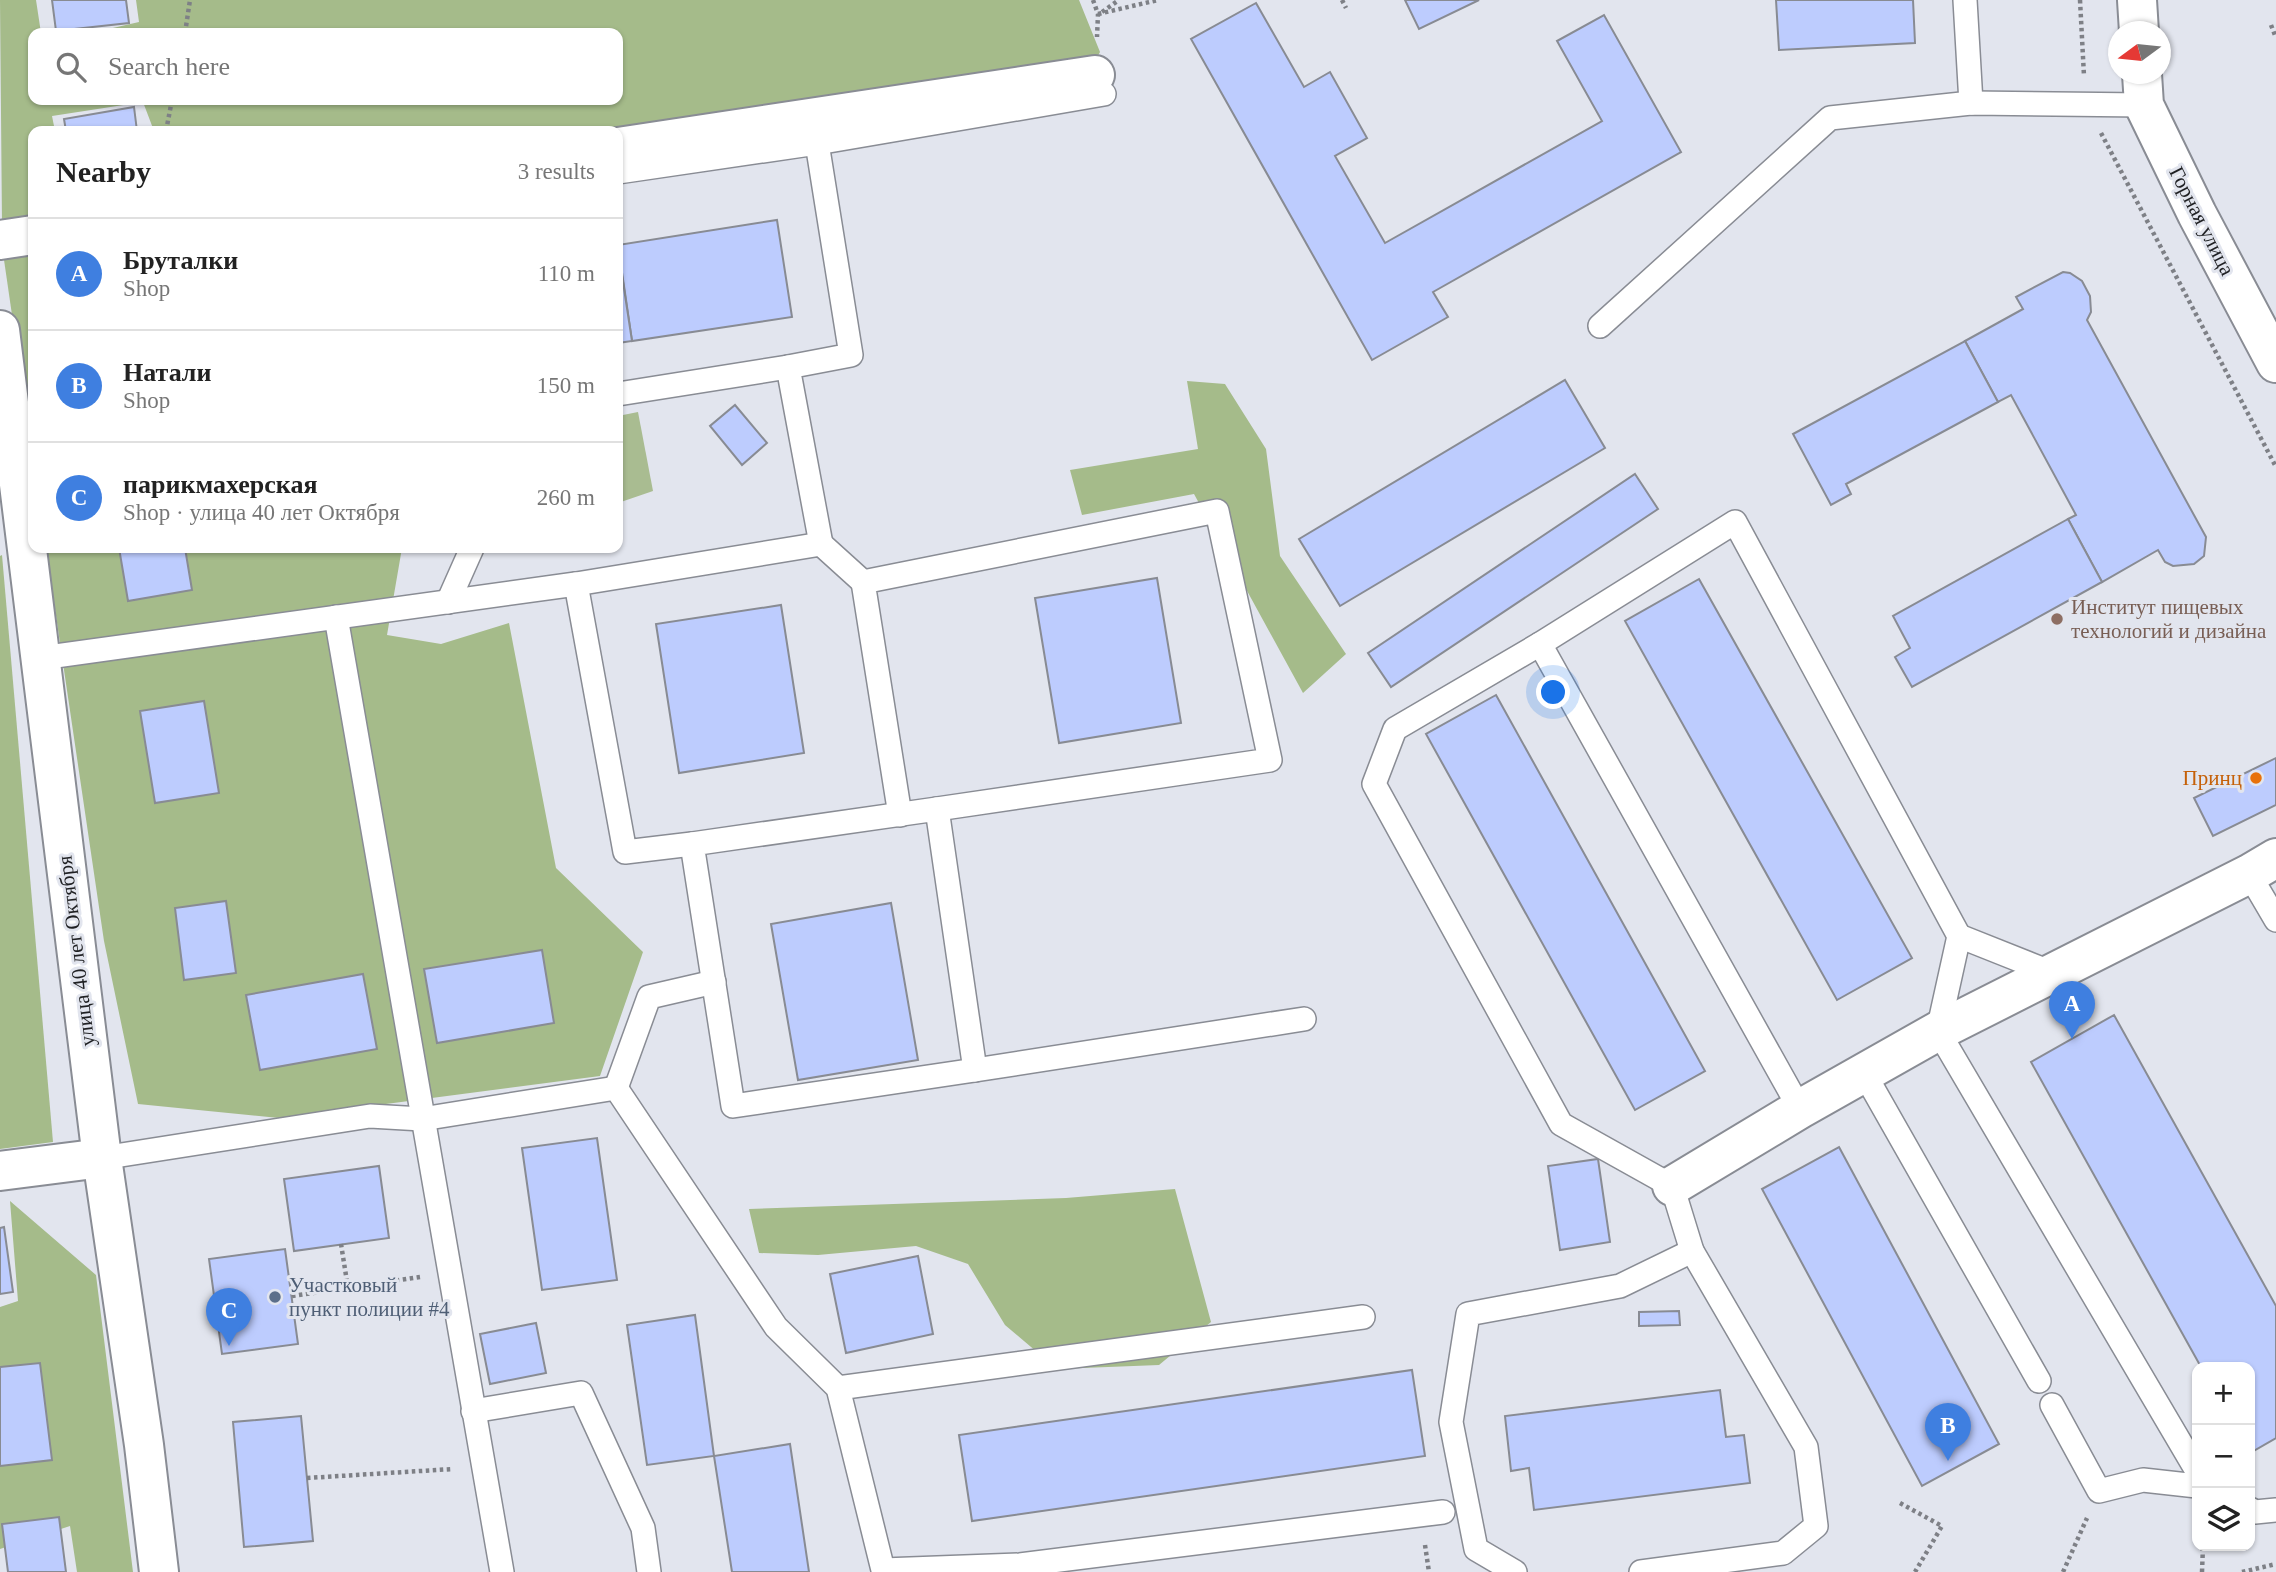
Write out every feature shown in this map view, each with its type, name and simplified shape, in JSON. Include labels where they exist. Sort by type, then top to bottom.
[{"type":"street","points":[[2137,0],[2138,21]]},
{"type":"street","points":[[623,146],[1099,84]]},
{"type":"street","name":"Горная улица","points":[[2143,89],[2197,214],[2276,363]]},
{"type":"street","points":[[0,240],[28,236]]},
{"type":"street","name":"улица 40 лет Октября","points":[[0,330],[102,1158],[144,1446],[159,1572]]},
{"type":"street","points":[[1672,1186],[1938,1031],[2262,866]]},
{"type":"street","points":[[0,1171],[102,1158]]},
{"type":"lane","points":[[1965,0],[1971,103]]},
{"type":"lane","points":[[623,172],[817,143],[1099,84]]},
{"type":"lane","points":[[1600,326],[1830,118],[1971,103],[2086,104],[2143,89]]},
{"type":"lane","points":[[623,393],[851,355],[817,143]]},
{"type":"lane","points":[[788,367],[821,544],[863,582],[900,815]]},
{"type":"lane","points":[[576,584],[625,852],[900,815],[1270,760],[1217,511],[863,582]]},
{"type":"lane","points":[[1641,1572],[1783,1553],[1816,1527],[1806,1447],[1692,1251],[1672,1186],[1561,1124],[1374,784],[1395,729],[1540,644],[1735,522],[1959,936],[2052,973]]},
{"type":"lane","points":[[40,658],[576,584],[821,544]]},
{"type":"lane","points":[[448,602],[470,553]]},
{"type":"lane","points":[[336,617],[502,1572]]},
{"type":"lane","points":[[1540,644],[1800,1109]]},
{"type":"lane","points":[[937,809],[975,1070]]},
{"type":"lane","points":[[692,844],[733,1106],[1304,1019]]},
{"type":"lane","points":[[2262,866],[2276,920]]},
{"type":"lane","points":[[1959,936],[1938,1031],[2192,1463]]},
{"type":"lane","points":[[616,1088],[649,997],[713,982]]},
{"type":"lane","points":[[1864,1073],[2039,1381]]},
{"type":"lane","points":[[102,1158],[370,1116],[422,1119],[616,1088]]},
{"type":"lane","points":[[616,1088],[776,1327],[838,1388],[883,1571],[1021,1569],[1443,1513]]},
{"type":"lane","points":[[1515,1572],[1476,1549],[1451,1422],[1468,1314],[1620,1286],[1692,1251]]},
{"type":"lane","points":[[838,1388],[1363,1317]]},
{"type":"lane","points":[[473,1412],[581,1393],[643,1528],[649,1572]]},
{"type":"lane","points":[[2052,1405],[2099,1491],[2143,1480],[2192,1485]]},
{"type":"lane","points":[[2255,1512],[2276,1510]]},
{"type":"path","points":[[186,28],[190,0]]},
{"type":"path","points":[[1093,0],[1098,14]]},
{"type":"path","points":[[1098,14],[1119,0]]},
{"type":"path","points":[[1098,14],[1158,0]]},
{"type":"path","points":[[1342,0],[1346,8]]},
{"type":"path","points":[[2080,0],[2086,104],[2276,467]]},
{"type":"path","points":[[2271,25],[2276,38]]},
{"type":"path","points":[[167,126],[171,105]]},
{"type":"path","points":[[341,1244],[348,1288]]},
{"type":"path","points":[[292,1296],[449,1272]]},
{"type":"path","points":[[307,1478],[457,1469]]},
{"type":"path","points":[[2063,1572],[2099,1491]]},
{"type":"path","points":[[1900,1503],[1942,1526],[1914,1572]]},
{"type":"path","points":[[2202,1572],[2203,1551]]},
{"type":"path","points":[[2242,1572],[2276,1564]]},
{"type":"green space","points":[[0,0],[36,0],[40,28],[28,28],[28,105],[124,105],[52,116],[54,126],[28,126],[28,219],[2,225]]},
{"type":"green space","points":[[136,0],[1079,0],[1100,52],[1081,87],[623,131],[623,126],[152,126],[144,105],[623,105],[623,28],[113,28],[139,22]]},
{"type":"green space","points":[[3,253],[28,253],[28,425]]},
{"type":"green space","points":[[1187,381],[1225,384],[1266,449],[1280,556],[1346,654],[1303,693],[1194,494],[1082,515],[1070,470],[1198,449]]},
{"type":"green space","points":[[638,412],[653,491],[623,501],[623,415]]},
{"type":"green space","points":[[47,553],[401,553],[387,635],[441,644],[509,623],[556,868],[643,952],[600,1076],[279,1118],[138,1104],[104,941]]},
{"type":"green space","points":[[2,555],[53,1142],[0,1149],[0,556]]},
{"type":"green space","points":[[1175,1189],[1211,1322],[1159,1365],[1057,1369],[1005,1325],[968,1264],[916,1246],[818,1255],[759,1253],[749,1209],[1066,1198]]},
{"type":"green space","points":[[10,1201],[96,1275],[133,1572],[77,1572],[70,1526],[0,1549],[0,1307],[18,1301]]},
{"type":"building","points":[[52,0],[126,0],[129,23],[56,28]]},
{"type":"building","points":[[1405,0],[1479,0],[1419,29]]},
{"type":"building","points":[[1776,0],[1913,0],[1915,43],[1779,50]]},
{"type":"building","points":[[1256,3],[1304,87],[1330,72],[1367,138],[1335,156],[1385,243],[1602,121],[1557,41],[1604,15],[1681,152],[1433,292],[1448,317],[1372,360],[1191,39]]},
{"type":"building","points":[[134,107],[136,126],[65,126],[64,119]]},
{"type":"building","points":[[777,220],[792,317],[632,341],[623,279],[623,244]]},
{"type":"building","points":[[2063,272],[2082,281],[2090,296],[2091,312],[2087,320],[2206,537],[2204,556],[2194,564],[2173,566],[2165,562],[2158,550],[2102,582],[2068,519],[2076,515],[2011,395],[1998,402],[1965,341],[2023,309],[2016,297]]},
{"type":"building","points":[[623,282],[632,341],[623,342]]},
{"type":"building","points":[[1965,341],[1998,402],[1846,484],[1851,494],[1831,505],[1793,434]]},
{"type":"building","points":[[1565,380],[1605,448],[1340,606],[1299,539]]},
{"type":"building","points":[[735,405],[767,443],[742,465],[710,426]]},
{"type":"building","points":[[1635,474],[1658,509],[1391,687],[1368,653]]},
{"type":"building","points":[[2068,519],[2102,582],[1912,687],[1895,657],[1910,648],[1893,616]]},
{"type":"building","points":[[120,553],[186,553],[192,590],[128,601]]},
{"type":"building","points":[[1157,578],[1181,723],[1059,743],[1035,598]]},
{"type":"building","points":[[1699,579],[1912,958],[1837,1000],[1625,621]]},
{"type":"building","points":[[781,605],[804,753],[679,773],[656,624]]},
{"type":"building","points":[[1496,695],[1705,1071],[1635,1110],[1426,734]]},
{"type":"building","points":[[204,701],[219,793],[155,803],[140,711]]},
{"type":"building","name":"Принц","points":[[2276,758],[2276,805],[2213,836],[2194,798]]},
{"type":"building","points":[[226,901],[236,973],[184,980],[175,908]]},
{"type":"building","points":[[891,903],[918,1060],[798,1080],[771,924]]},
{"type":"building","points":[[542,950],[554,1023],[437,1043],[424,969]]},
{"type":"building","points":[[363,974],[377,1049],[260,1070],[246,995]]},
{"type":"building","points":[[2114,1015],[2276,1306],[2276,1438],[2255,1450],[2255,1362],[2198,1362],[2031,1062]]},
{"type":"building","points":[[597,1138],[617,1280],[542,1290],[522,1148]]},
{"type":"building","points":[[1839,1147],[1999,1444],[1922,1486],[1762,1189]]},
{"type":"building","points":[[1598,1159],[1610,1242],[1560,1250],[1548,1166]]},
{"type":"building","points":[[379,1166],[389,1238],[294,1251],[284,1179]]},
{"type":"building","points":[[4,1227],[13,1292],[0,1294],[0,1228]]},
{"type":"building","points":[[285,1249],[298,1344],[222,1354],[209,1259]]},
{"type":"building","points":[[918,1256],[933,1334],[846,1353],[830,1274]]},
{"type":"building","points":[[1679,1311],[1680,1325],[1639,1326],[1639,1312]]},
{"type":"building","points":[[695,1315],[714,1456],[647,1465],[627,1325]]},
{"type":"building","points":[[536,1323],[546,1373],[490,1384],[480,1334]]},
{"type":"building","points":[[40,1363],[52,1460],[0,1466],[0,1367]]},
{"type":"building","points":[[1412,1370],[1425,1456],[972,1521],[959,1435]]},
{"type":"building","points":[[1720,1390],[1726,1437],[1744,1435],[1750,1483],[1534,1510],[1529,1468],[1511,1471],[1505,1416]]},
{"type":"building","points":[[301,1416],[313,1541],[244,1547],[233,1422]]},
{"type":"building","points":[[790,1444],[809,1572],[732,1572],[714,1456]]},
{"type":"building","points":[[59,1517],[66,1572],[8,1572],[2,1524]]},
{"type":"place","name":"Институт пищевых технологий и дизайна","points":[[2057,619]]},
{"type":"place","name":"Принц","points":[[2256,778]]},
{"type":"place","name":"Бруталки","points":[[2072,1039]]},
{"type":"place","name":"Участковый пункт полиции #4","points":[[275,1297]]},
{"type":"place","name":"парикмахерская","points":[[229,1346]]},
{"type":"place","name":"Натали","points":[[1948,1461]]}]
